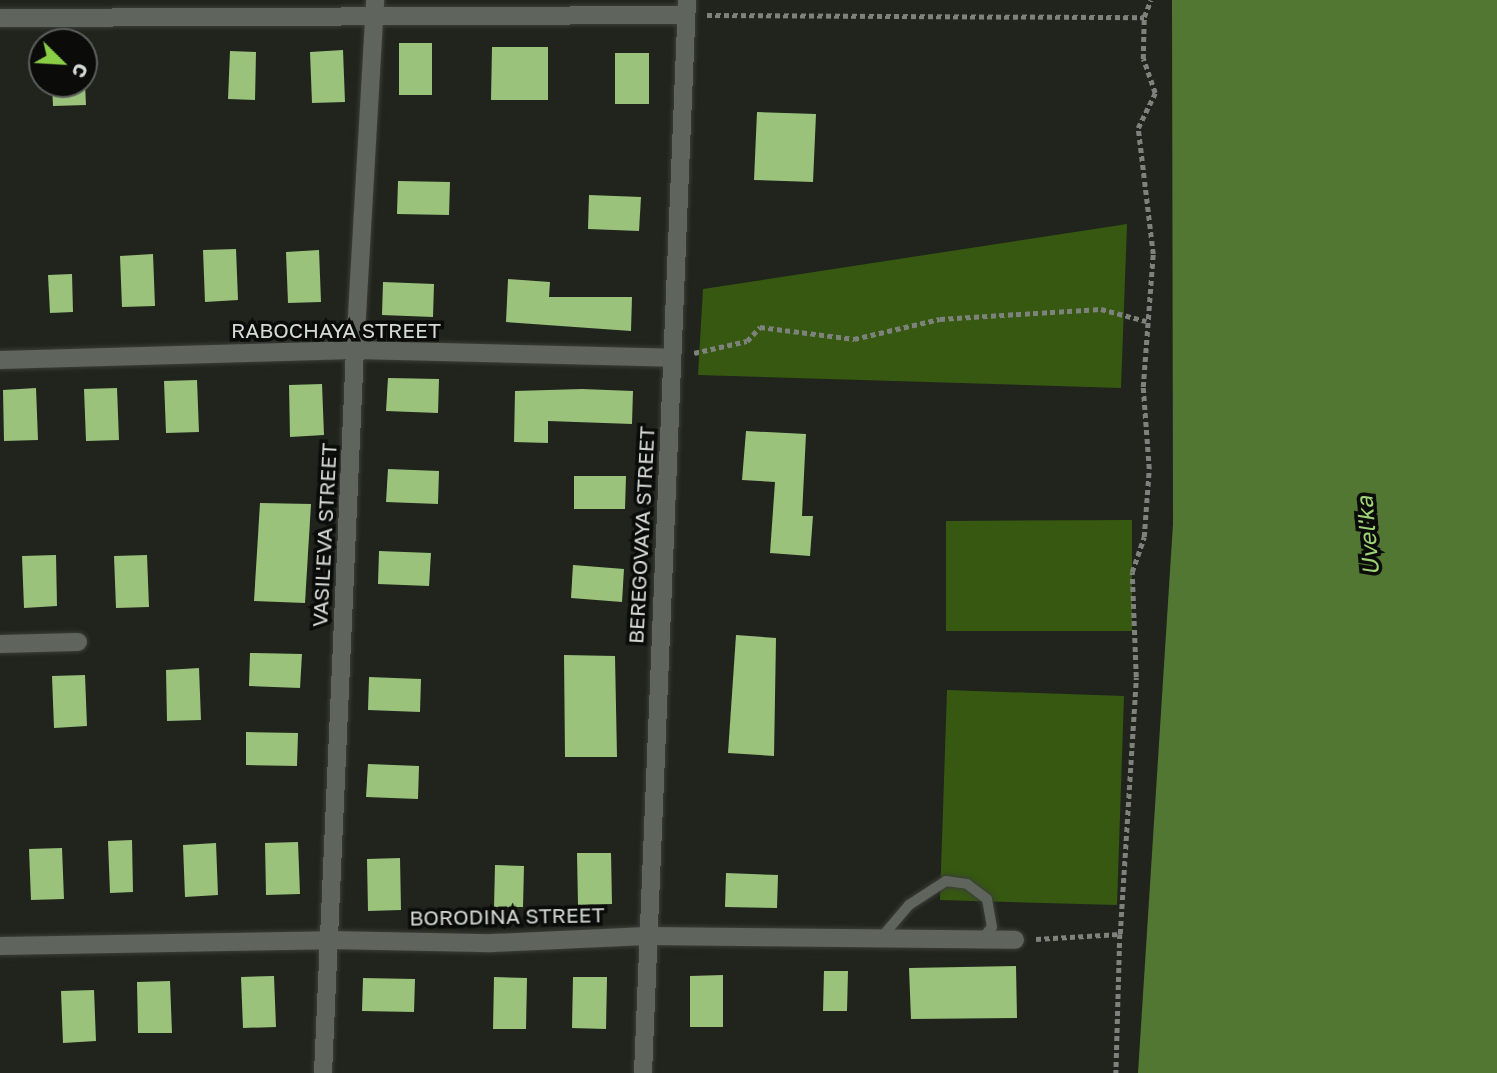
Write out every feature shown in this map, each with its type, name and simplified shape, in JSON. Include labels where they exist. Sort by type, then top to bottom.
[{"type":"street","points":[[0,18],[375,8],[687,8]]},
{"type":"street","name":"VASIL'EVA STREET","points":[[323,1073],[355,350],[375,8]]},
{"type":"street","name":"BEREGOVAYA STREET","points":[[643,1073],[646,936],[687,8]]},
{"type":"street","name":"RABOCHAYA STREET","points":[[0,360],[355,350],[672,358]]},
{"type":"street","points":[[0,644],[78,642]]},
{"type":"street","name":"BORODINA STREET","points":[[0,946],[329,940],[492,943],[646,936],[878,942],[1015,940]]},
{"type":"lane","points":[[878,942],[909,905],[946,881],[967,884],[987,899],[992,927],[979,942]]},
{"type":"path","points":[[1116,1073],[1136,677],[1132,572],[1144,537],[1149,470],[1143,387],[1153,254],[1138,128],[1155,93],[1143,60],[1143,17],[1151,0]]},
{"type":"path","points":[[687,8],[1143,17]]},
{"type":"path","points":[[672,358],[747,341],[760,327],[853,339],[940,320],[1101,309],[1146,321]]},
{"type":"path","points":[[1015,940],[1121,934]]},
{"type":"shaded area","points":[[1127,224],[1121,388],[698,375],[703,289]]},
{"type":"shaded area","points":[[1132,520],[1132,631],[946,631],[946,521]]},
{"type":"shaded area","points":[[947,690],[1124,696],[1117,905],[940,900]]},
{"type":"water","name":"Uvel'ka","points":[[1172,0],[1497,0],[1497,1073],[1138,1073],[1173,524]]},
{"type":"building","points":[[399,43],[432,43],[432,95],[399,95]]},
{"type":"building","points":[[492,47],[548,47],[548,100],[491,100]]},
{"type":"building","points":[[343,50],[345,102],[312,103],[310,52]]},
{"type":"building","points":[[230,51],[256,52],[255,100],[228,99]]},
{"type":"building","points":[[615,53],[649,53],[649,104],[615,104]]},
{"type":"building","points":[[53,98],[86,98],[86,105],[53,106]]},
{"type":"building","points":[[757,112],[816,114],[813,182],[754,180]]},
{"type":"building","points":[[398,181],[450,182],[449,215],[397,214]]},
{"type":"building","points":[[589,195],[641,197],[639,231],[588,229]]},
{"type":"building","points":[[236,249],[238,300],[205,302],[203,250]]},
{"type":"building","points":[[319,250],[321,302],[288,303],[286,252]]},
{"type":"building","points":[[153,254],[155,306],[122,307],[120,256]]},
{"type":"building","points":[[72,274],[73,312],[50,313],[48,275]]},
{"type":"building","points":[[508,279],[550,282],[549,297],[632,297],[631,331],[506,322]]},
{"type":"building","points":[[383,282],[434,284],[433,317],[382,315]]},
{"type":"building","points":[[388,378],[439,379],[438,413],[386,411]]},
{"type":"building","points":[[197,380],[199,432],[166,433],[164,381]]},
{"type":"building","points":[[322,384],[324,435],[290,437],[289,385]]},
{"type":"building","points":[[36,388],[38,440],[4,441],[3,390]]},
{"type":"building","points":[[117,388],[119,440],[86,441],[84,389]]},
{"type":"building","points":[[515,391],[633,391],[632,424],[548,421],[548,443],[514,442]]},
{"type":"building","points":[[746,431],[806,434],[802,516],[813,516],[810,556],[770,553],[775,482],[742,480]]},
{"type":"building","points":[[388,469],[439,471],[438,504],[386,502]]},
{"type":"building","points":[[574,476],[626,476],[625,509],[574,509]]},
{"type":"building","points":[[260,503],[311,504],[305,603],[254,601]]},
{"type":"building","points":[[379,551],[431,553],[429,586],[378,584]]},
{"type":"building","points":[[56,555],[57,606],[24,608],[22,556]]},
{"type":"building","points":[[147,555],[149,607],[116,608],[114,556]]},
{"type":"building","points":[[573,565],[624,569],[622,602],[571,598]]},
{"type":"building","points":[[736,635],[776,638],[774,756],[728,753]]},
{"type":"building","points":[[250,653],[302,654],[300,688],[249,686]]},
{"type":"building","points":[[564,655],[615,656],[617,757],[565,757]]},
{"type":"building","points":[[199,668],[201,720],[167,721],[166,670]]},
{"type":"building","points":[[85,675],[87,726],[54,728],[52,676]]},
{"type":"building","points":[[369,677],[421,679],[420,712],[368,710]]},
{"type":"building","points":[[246,732],[298,733],[297,766],[246,765]]},
{"type":"building","points":[[368,764],[419,766],[418,799],[366,797]]},
{"type":"building","points":[[132,840],[133,892],[110,893],[108,841]]},
{"type":"building","points":[[298,842],[300,894],[266,895],[265,843]]},
{"type":"building","points":[[216,843],[218,895],[185,897],[183,845]]},
{"type":"building","points":[[62,848],[64,899],[31,900],[29,849]]},
{"type":"building","points":[[577,853],[611,853],[612,904],[578,905]]},
{"type":"building","points":[[400,858],[401,910],[368,911],[367,859]]},
{"type":"building","points":[[495,865],[524,866],[523,907],[494,907]]},
{"type":"building","points":[[726,873],[778,875],[777,908],[725,907]]},
{"type":"building","points":[[1016,966],[1017,1018],[911,1019],[909,968]]},
{"type":"building","points":[[824,971],[848,971],[847,1011],[823,1011]]},
{"type":"building","points":[[723,975],[723,1027],[690,1027],[690,976]]},
{"type":"building","points":[[274,976],[276,1027],[243,1028],[241,977]]},
{"type":"building","points":[[494,977],[527,978],[526,1029],[493,1029]]},
{"type":"building","points":[[573,977],[607,977],[606,1029],[572,1028]]},
{"type":"building","points":[[363,978],[415,979],[414,1012],[362,1011]]},
{"type":"building","points":[[170,981],[172,1033],[138,1033],[137,982]]},
{"type":"building","points":[[94,990],[96,1041],[63,1043],[61,991]]}]
